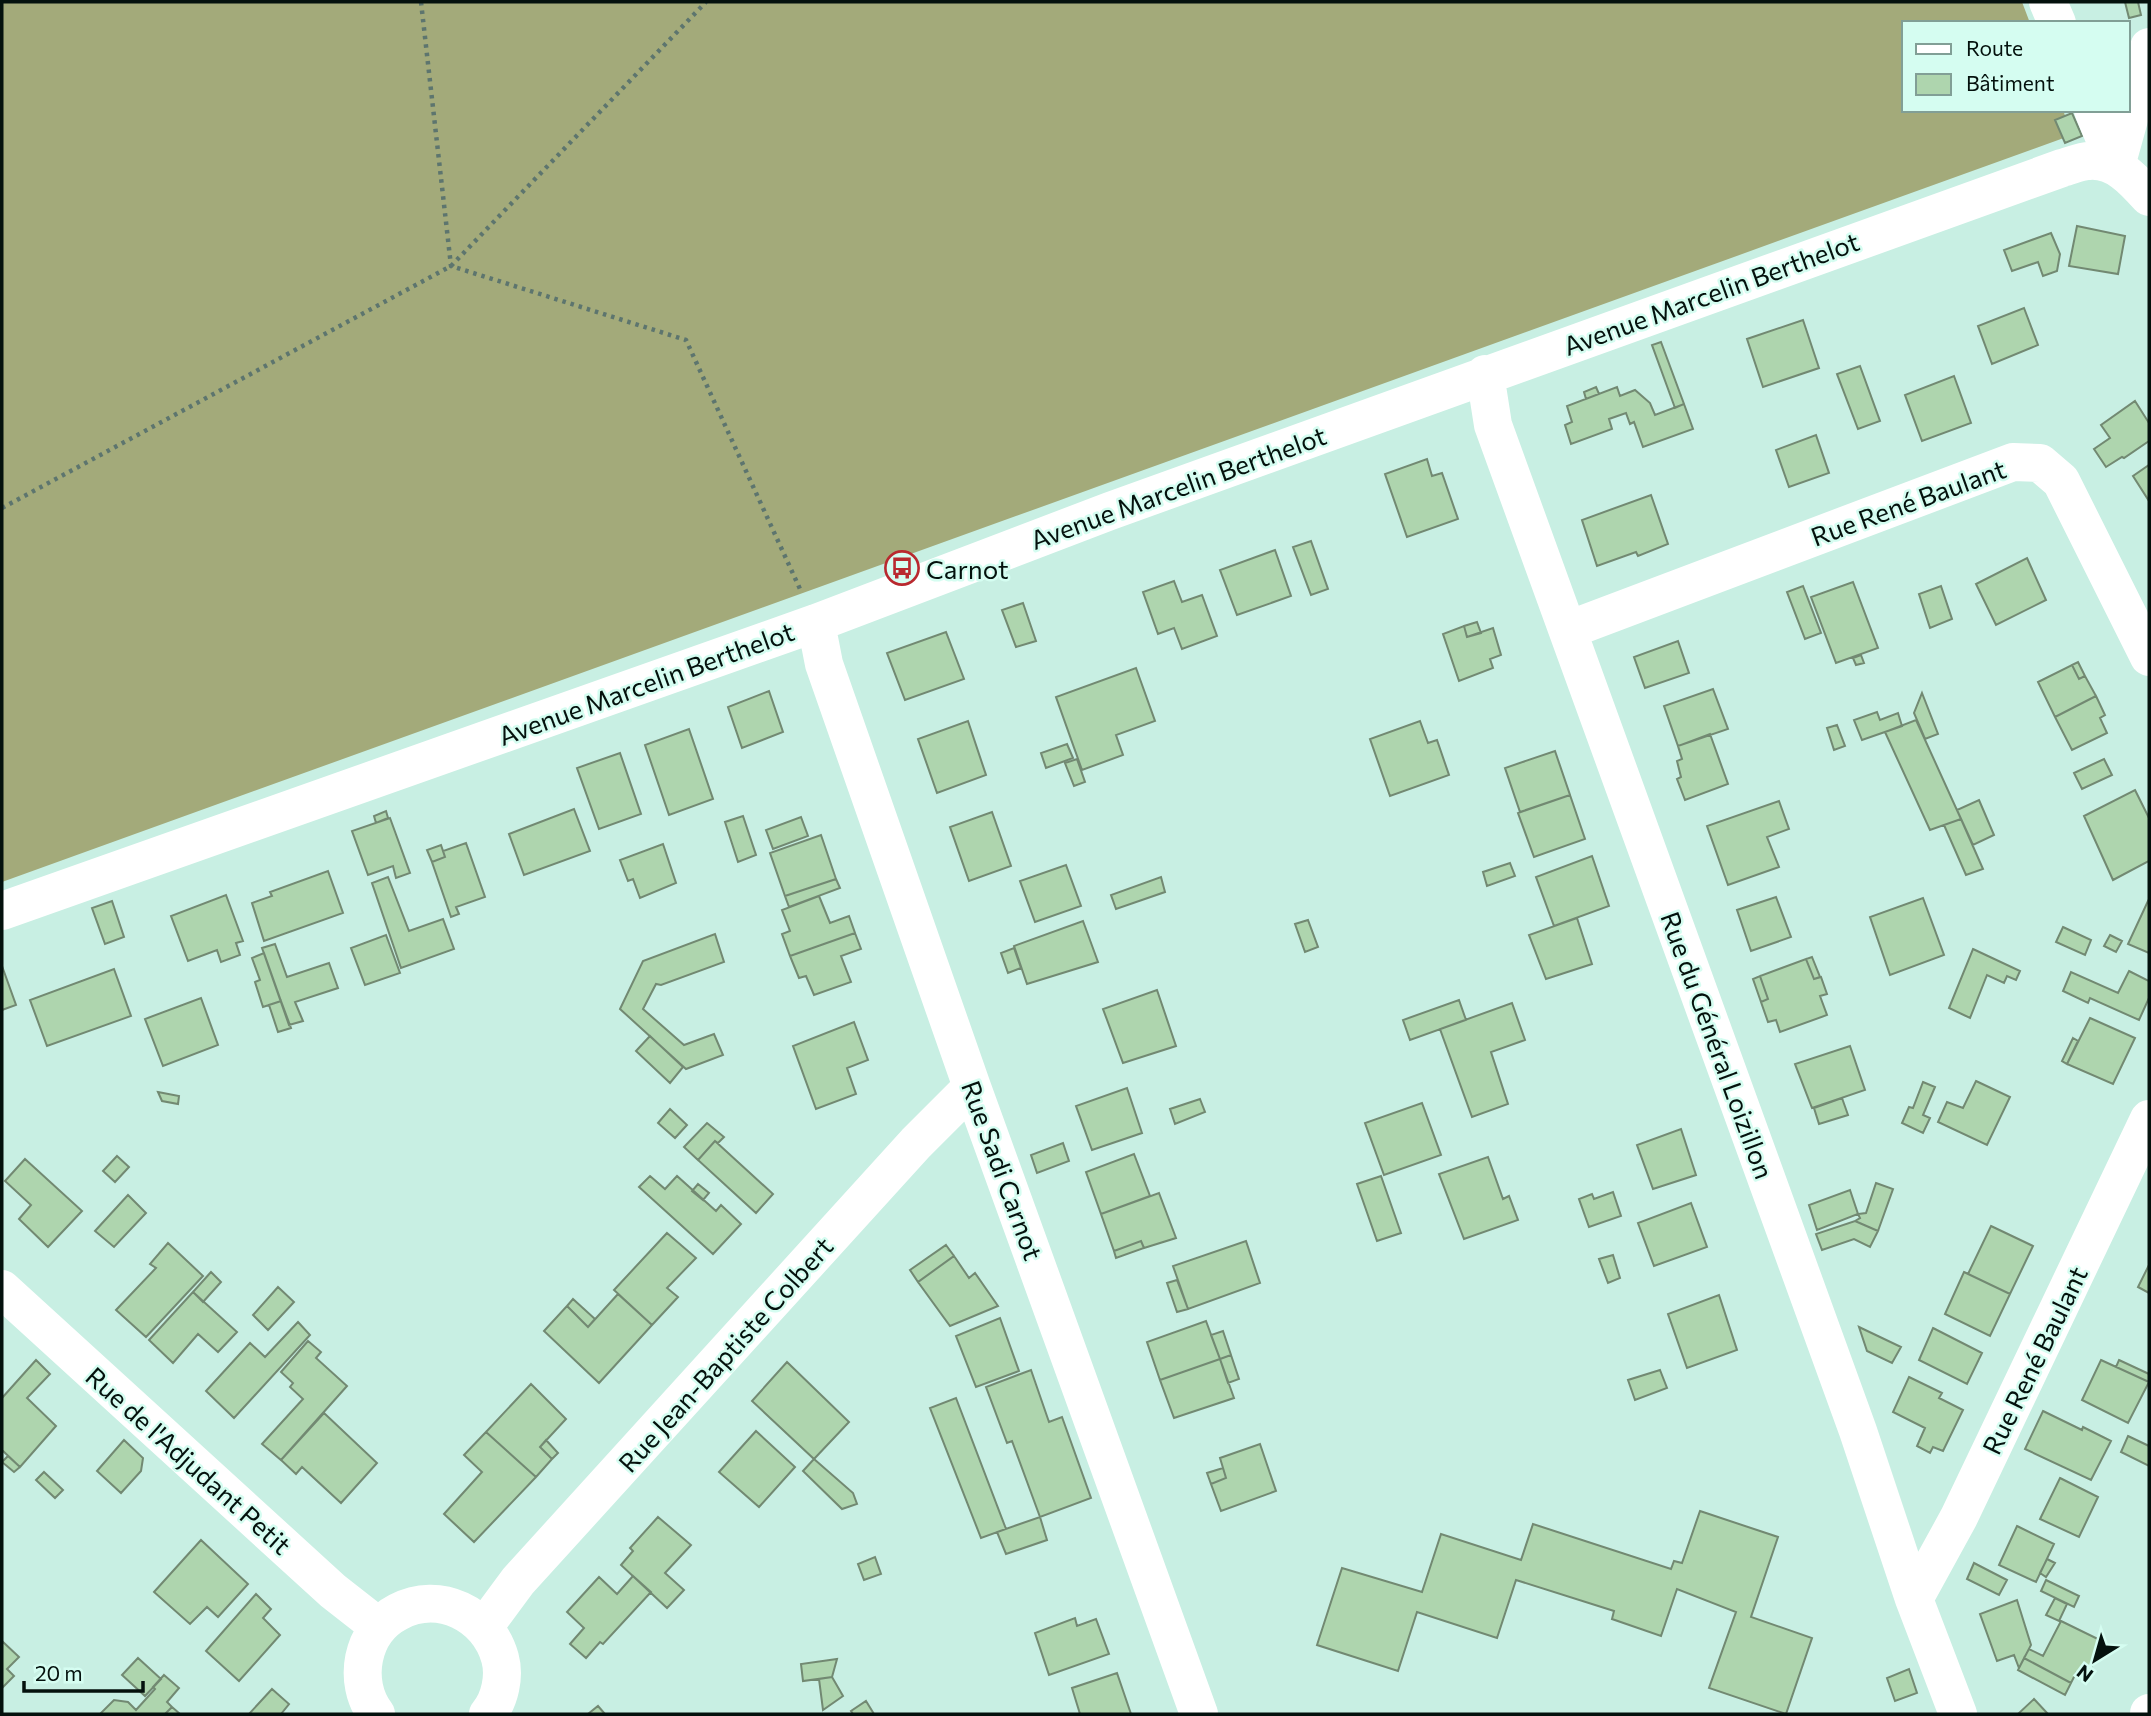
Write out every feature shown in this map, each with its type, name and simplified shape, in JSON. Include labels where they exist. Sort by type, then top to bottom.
[{"type":"street","points":[[2049,2],[2056,21]]},
{"type":"street","points":[[2116,166],[2149,47]]},
{"type":"street","points":[[2094,112],[2116,166],[2133,179],[2149,197]]},
{"type":"street","name":"Avenue Marcelin Berthelot","points":[[2,911],[816,623],[1097,516],[1485,374],[2062,168],[2090,160],[2116,166]]},
{"type":"street","name":"Rue du Général Loizillon","points":[[1485,374],[1493,425],[1858,1431],[1914,1599],[1958,1714]]},
{"type":"street","name":"Rue René Baulant","points":[[1568,630],[2012,461],[2040,463],[2061,481],[2149,657]]},
{"type":"street","name":"Rue Sadi Carnot","points":[[816,623],[824,664],[972,1087],[1199,1714]]},
{"type":"street","name":"Rue Jean-Baptiste Colbert","points":[[484,1627],[518,1581],[916,1143],[972,1087]]},
{"type":"street","name":"Rue René Baulant","points":[[1914,1599],[1959,1517],[2149,1119]]},
{"type":"street","name":"Rue de l'Adjudant Petit","points":[[2,1289],[323,1582],[379,1627]]},
{"type":"street","points":[[376,1714],[363,1687],[362,1666],[368,1645],[379,1627],[397,1612],[419,1604],[443,1604],[466,1612],[484,1627],[496,1645],[502,1667],[500,1689],[488,1714]]},
{"type":"path","points":[[421,2],[451,266]]},
{"type":"path","points":[[2,508],[451,266],[706,2]]},
{"type":"path","points":[[451,266],[686,340],[816,623]]},
{"type":"green space","points":[[2,2],[2022,2],[2029,21],[1902,21],[1902,112],[2064,112],[2072,135],[2,882]]},
{"type":"building","points":[[2125,2],[2138,2],[2141,15],[2129,18]]},
{"type":"building","points":[[2072,113],[2082,136],[2065,143],[2055,120]]},
{"type":"building","points":[[2077,226],[2125,236],[2118,274],[2069,266]]},
{"type":"building","points":[[2051,233],[2060,254],[2057,271],[2043,276],[2038,262],[2012,271],[2004,250]]},
{"type":"building","points":[[2024,308],[2038,345],[1992,364],[1978,326]]},
{"type":"building","points":[[1803,320],[1819,368],[1763,387],[1747,339]]},
{"type":"building","points":[[1661,342],[1684,404],[1675,408],[1652,345]]},
{"type":"building","points":[[1860,366],[1880,421],[1858,429],[1837,374]]},
{"type":"building","points":[[1954,376],[1971,423],[1922,441],[1905,395]]},
{"type":"building","points":[[1596,387],[1599,394],[1586,399],[1584,392]]},
{"type":"building","points":[[1617,387],[1620,396],[1635,390],[1650,403],[1655,415],[1684,404],[1693,429],[1643,447],[1634,422],[1630,424],[1626,413],[1609,419],[1612,429],[1571,444],[1565,425],[1572,422],[1567,406]]},
{"type":"building","points":[[2135,401],[2149,423],[2149,441],[2106,467],[2094,449],[2110,438],[2101,425]]},
{"type":"building","points":[[1816,435],[1829,473],[1789,487],[1776,450]]},
{"type":"building","points":[[1427,459],[1432,476],[1442,473],[1458,519],[1407,537],[1385,474]]},
{"type":"building","points":[[2149,465],[2149,501],[2133,476]]},
{"type":"building","points":[[1651,495],[1668,544],[1638,556],[1636,552],[1597,566],[1582,520]]},
{"type":"building","points":[[1311,541],[1328,589],[1311,595],[1293,547]]},
{"type":"building","points":[[1275,550],[1291,596],[1237,615],[1220,570]]},
{"type":"building","points":[[2027,558],[2046,600],[1996,625],[1976,584]]},
{"type":"building","points":[[1174,581],[1182,602],[1202,595],[1217,636],[1182,649],[1174,628],[1158,634],[1143,592]]},
{"type":"building","points":[[1853,582],[1878,648],[1836,663],[1811,597]]},
{"type":"building","points":[[1803,586],[1821,633],[1805,639],[1787,592]]},
{"type":"building","points":[[1941,586],[1952,619],[1930,628],[1919,594]]},
{"type":"building","points":[[1023,603],[1036,641],[1016,647],[1002,610]]},
{"type":"building","points":[[1477,622],[1481,633],[1467,637],[1464,626]]},
{"type":"building","points":[[1464,626],[1467,637],[1493,628],[1501,655],[1490,659],[1493,668],[1459,681],[1443,634]]},
{"type":"building","points":[[946,632],[964,679],[905,700],[887,653]]},
{"type":"building","points":[[1678,641],[1689,673],[1645,688],[1634,657]]},
{"type":"building","points":[[1861,655],[1864,663],[1856,665],[1853,658]]},
{"type":"building","points":[[2078,662],[2085,676],[2079,679],[2072,665]]},
{"type":"building","points":[[2072,665],[2079,679],[2085,676],[2096,696],[2055,717],[2038,682]]},
{"type":"building","points":[[1136,668],[1155,721],[1116,735],[1123,755],[1082,770],[1056,697]]},
{"type":"building","points":[[1713,689],[1728,729],[1678,746],[1664,706]]},
{"type":"building","points":[[769,691],[783,732],[742,748],[728,707]]},
{"type":"building","points":[[1922,693],[1938,734],[1925,739],[1914,713]]},
{"type":"building","points":[[2096,696],[2105,715],[2100,718],[2107,733],[2072,750],[2055,717]]},
{"type":"building","points":[[1877,712],[1880,720],[1898,713],[1902,726],[1862,740],[1854,720]]},
{"type":"building","points":[[1916,720],[1961,819],[1930,830],[1885,732]]},
{"type":"building","points":[[968,721],[986,775],[937,793],[918,739]]},
{"type":"building","points":[[1420,721],[1428,743],[1437,740],[1449,775],[1390,796],[1370,739]]},
{"type":"building","points":[[1837,725],[1845,746],[1834,750],[1827,728]]},
{"type":"building","points":[[689,729],[713,799],[669,815],[645,745]]},
{"type":"building","points":[[1710,734],[1728,784],[1685,800],[1677,779],[1681,777],[1677,761],[1682,759],[1678,746]]},
{"type":"building","points":[[1067,744],[1073,758],[1046,768],[1041,753]]},
{"type":"building","points":[[1555,751],[1570,795],[1520,812],[1505,768]]},
{"type":"building","points":[[620,753],[641,814],[599,829],[577,768]]},
{"type":"building","points":[[1077,759],[1085,782],[1074,786],[1065,763]]},
{"type":"building","points":[[2104,759],[2112,775],[2082,789],[2074,773]]},
{"type":"building","points":[[2135,790],[2149,818],[2149,861],[2113,880],[2084,816]]},
{"type":"building","points":[[1570,795],[1585,839],[1534,857],[1518,813]]},
{"type":"building","points":[[1979,800],[1994,835],[1973,845],[1957,810]]},
{"type":"building","points":[[1779,801],[1789,829],[1767,837],[1779,867],[1728,885],[1707,826]]},
{"type":"building","points":[[574,809],[590,851],[524,875],[509,834]]},
{"type":"building","points":[[386,811],[388,818],[376,823],[374,816]]},
{"type":"building","points":[[992,812],[1011,866],[969,881],[950,827]]},
{"type":"building","points":[[743,816],[756,855],[738,862],[725,822]]},
{"type":"building","points":[[801,817],[808,836],[773,849],[766,830]]},
{"type":"building","points":[[390,818],[410,873],[396,878],[393,866],[368,875],[352,831]]},
{"type":"building","points":[[1961,819],[1983,869],[1966,875],[1944,825]]},
{"type":"building","points":[[821,835],[836,879],[785,896],[770,853]]},
{"type":"building","points":[[466,843],[485,897],[456,907],[459,914],[451,917],[432,862],[445,857],[443,851]]},
{"type":"building","points":[[663,844],[676,883],[640,898],[633,879],[628,881],[620,860]]},
{"type":"building","points":[[441,845],[445,857],[432,862],[427,850]]},
{"type":"building","points":[[1592,856],[1609,906],[1554,926],[1536,877]]},
{"type":"building","points":[[1510,863],[1515,876],[1487,886],[1483,872]]},
{"type":"building","points":[[1066,865],[1081,906],[1035,922],[1020,881]]},
{"type":"building","points":[[328,871],[343,913],[264,941],[252,903],[272,896],[270,892]]},
{"type":"building","points":[[388,877],[409,931],[443,919],[454,949],[401,968],[372,883]]},
{"type":"building","points":[[1161,877],[1165,892],[1116,909],[1111,895]]},
{"type":"building","points":[[836,879],[840,888],[789,907],[785,896]]},
{"type":"building","points":[[226,895],[243,941],[236,943],[240,955],[221,962],[217,950],[188,961],[171,916]]},
{"type":"building","points":[[819,896],[830,923],[849,916],[855,933],[790,956],[782,934],[790,931],[782,910]]},
{"type":"building","points":[[1776,897],[1791,937],[1751,951],[1737,910]]},
{"type":"building","points":[[1923,898],[1944,955],[1890,975],[1870,917]]},
{"type":"building","points":[[112,901],[124,937],[105,944],[92,908]]},
{"type":"building","points":[[2149,902],[2149,953],[2128,944]]},
{"type":"building","points":[[1577,918],[1592,964],[1546,979],[1529,935]]},
{"type":"building","points":[[1308,920],[1318,947],[1305,952],[1295,924]]},
{"type":"building","points":[[1083,921],[1098,962],[1027,984],[1014,946]]},
{"type":"building","points":[[2063,927],[2091,940],[2085,955],[2056,942]]},
{"type":"building","points":[[855,933],[861,949],[841,956],[851,982],[814,995],[806,976],[799,978],[790,956]]},
{"type":"building","points":[[715,934],[724,962],[661,985],[656,984],[643,1009],[684,1045],[714,1034],[723,1055],[686,1069],[620,1009],[643,961]]},
{"type":"building","points":[[386,935],[400,973],[365,985],[351,948]]},
{"type":"building","points":[[2110,935],[2122,941],[2116,952],[2104,946]]},
{"type":"building","points":[[275,944],[287,977],[329,963],[338,988],[295,1002],[303,1021],[289,1025],[262,948]]},
{"type":"building","points":[[1014,948],[1021,968],[1008,973],[1001,953]]},
{"type":"building","points":[[1973,949],[2020,971],[2016,980],[2007,976],[2004,983],[1987,975],[1970,1018],[1949,1008]]},
{"type":"building","points":[[264,953],[281,1001],[263,1007],[255,982],[260,980],[252,958]]},
{"type":"building","points":[[1812,957],[1820,977],[1814,979],[1806,959]]},
{"type":"building","points":[[1806,959],[1814,979],[1821,977],[1827,994],[1820,996],[1827,1015],[1780,1032],[1776,1020],[1768,1022],[1761,1002],[1768,999],[1760,976]]},
{"type":"building","points":[[2,966],[16,1005],[2,1010]]},
{"type":"building","points":[[114,969],[131,1016],[47,1046],[30,1000]]},
{"type":"building","points":[[2129,971],[2149,981],[2149,998],[2139,1020],[2090,998],[2088,1003],[2063,991],[2071,972],[2118,993]]},
{"type":"building","points":[[1760,976],[1768,999],[1761,1002],[1753,979]]},
{"type":"building","points":[[1157,990],[1176,1046],[1123,1063],[1103,1009]]},
{"type":"building","points":[[201,998],[218,1045],[163,1066],[145,1019]]},
{"type":"building","points":[[1459,1000],[1466,1020],[1410,1040],[1403,1020]]},
{"type":"building","points":[[281,1001],[291,1028],[278,1032],[269,1005]]},
{"type":"building","points":[[1512,1003],[1525,1040],[1491,1052],[1508,1104],[1472,1117],[1440,1029]]},
{"type":"building","points":[[2090,1018],[2135,1038],[2113,1084],[2067,1064]]},
{"type":"building","points":[[854,1022],[868,1060],[847,1068],[856,1094],[816,1109],[793,1046]]},
{"type":"building","points":[[650,1036],[683,1067],[670,1083],[636,1051]]},
{"type":"building","points":[[2073,1038],[2078,1041],[2067,1064],[2062,1061]]},
{"type":"building","points":[[1850,1046],[1865,1090],[1812,1108],[1795,1064]]},
{"type":"building","points":[[1976,1081],[2010,1097],[1987,1145],[1938,1122],[1947,1102],[1963,1108]]},
{"type":"building","points":[[1923,1082],[1935,1087],[1923,1115],[1930,1118],[1923,1133],[1902,1123],[1909,1107],[1913,1108]]},
{"type":"building","points":[[1127,1088],[1142,1133],[1092,1150],[1076,1106]]},
{"type":"building","points":[[158,1092],[179,1096],[178,1104],[162,1101]]},
{"type":"building","points":[[1842,1098],[1848,1115],[1819,1124],[1814,1108]]},
{"type":"building","points":[[1200,1099],[1205,1112],[1175,1124],[1170,1109]]},
{"type":"building","points":[[1422,1103],[1441,1155],[1384,1175],[1365,1123]]},
{"type":"building","points":[[670,1109],[687,1125],[675,1138],[658,1123]]},
{"type":"building","points":[[707,1123],[724,1137],[718,1143],[715,1141],[698,1160],[684,1147]]},
{"type":"building","points":[[1681,1129],[1696,1175],[1653,1189],[1637,1145]]},
{"type":"building","points":[[715,1141],[773,1194],[756,1213],[698,1160]]},
{"type":"building","points":[[1063,1143],[1069,1161],[1037,1173],[1031,1155]]},
{"type":"building","points":[[1134,1154],[1150,1196],[1101,1214],[1086,1172]]},
{"type":"building","points":[[117,1156],[129,1167],[115,1182],[103,1171]]},
{"type":"building","points":[[1488,1157],[1503,1199],[1509,1196],[1518,1220],[1464,1239],[1439,1174]]},
{"type":"building","points":[[25,1159],[82,1211],[48,1247],[19,1219],[31,1205],[5,1181]]},
{"type":"building","points":[[650,1176],[665,1189],[677,1176],[716,1211],[721,1205],[741,1224],[713,1254],[639,1187]]},
{"type":"building","points":[[1381,1176],[1401,1233],[1377,1241],[1357,1184]]},
{"type":"building","points":[[1876,1183],[1893,1189],[1878,1231],[1855,1221],[1860,1218],[1858,1214],[1866,1213]]},
{"type":"building","points":[[698,1184],[709,1193],[703,1200],[692,1191]]},
{"type":"building","points":[[1850,1190],[1858,1214],[1817,1230],[1809,1205]]},
{"type":"building","points":[[1613,1192],[1621,1216],[1589,1227],[1579,1199],[1592,1194],[1594,1199]]},
{"type":"building","points":[[1159,1193],[1176,1238],[1144,1248],[1141,1241],[1114,1251],[1101,1214]]},
{"type":"building","points":[[128,1195],[146,1213],[114,1247],[95,1231]]},
{"type":"building","points":[[1691,1203],[1707,1247],[1654,1266],[1638,1223]]},
{"type":"building","points":[[1855,1221],[1878,1231],[1870,1247],[1854,1239],[1822,1250],[1816,1234]]},
{"type":"building","points":[[1991,1226],[2033,1246],[2010,1294],[1968,1274]]},
{"type":"building","points":[[667,1233],[696,1258],[667,1288],[678,1297],[652,1325],[614,1290]]},
{"type":"building","points":[[1141,1241],[1144,1248],[1116,1258],[1114,1251]]},
{"type":"building","points":[[1246,1241],[1260,1283],[1188,1309],[1173,1266]]},
{"type":"building","points":[[168,1243],[203,1276],[146,1337],[116,1310],[156,1268],[150,1264]]},
{"type":"building","points":[[946,1245],[954,1256],[918,1282],[910,1270]]},
{"type":"building","points":[[1613,1255],[1620,1278],[1608,1283],[1599,1259]]},
{"type":"building","points":[[954,1256],[969,1278],[975,1273],[998,1306],[950,1326],[918,1282]]},
{"type":"building","points":[[2149,1265],[2149,1293],[2138,1287]]},
{"type":"building","points":[[211,1272],[221,1282],[203,1302],[193,1292]]},
{"type":"building","points":[[1964,1272],[2010,1294],[1990,1336],[1945,1314]]},
{"type":"building","points":[[1177,1280],[1188,1309],[1177,1312],[1167,1283]]},
{"type":"building","points":[[278,1287],[294,1302],[268,1330],[253,1315]]},
{"type":"building","points":[[193,1292],[237,1332],[218,1352],[198,1334],[173,1363],[149,1340]]},
{"type":"building","points":[[618,1294],[652,1325],[599,1383],[544,1331],[567,1306],[588,1327]]},
{"type":"building","points":[[1719,1295],[1737,1350],[1687,1368],[1668,1314]]},
{"type":"building","points":[[573,1299],[595,1319],[588,1327],[567,1306]]},
{"type":"building","points":[[1000,1318],[1019,1371],[976,1387],[956,1336]]},
{"type":"building","points":[[1206,1321],[1220,1359],[1160,1380],[1147,1342]]},
{"type":"building","points":[[298,1322],[310,1335],[234,1418],[206,1391],[250,1343],[265,1357]]},
{"type":"building","points":[[1859,1327],[1901,1347],[1892,1363],[1867,1351]]},
{"type":"building","points":[[1933,1328],[1982,1353],[1967,1384],[1919,1360]]},
{"type":"building","points":[[1223,1331],[1231,1355],[1220,1359],[1211,1335]]},
{"type":"building","points":[[308,1341],[321,1352],[316,1358],[347,1386],[281,1460],[262,1444],[303,1399],[290,1387],[293,1383],[281,1372]]},
{"type":"building","points":[[1231,1355],[1239,1379],[1228,1383],[1220,1359]]},
{"type":"building","points":[[1220,1359],[1234,1398],[1174,1418],[1160,1380]]},
{"type":"building","points":[[36,1360],[50,1374],[27,1398],[56,1426],[20,1467],[2,1450],[2,1398]]},
{"type":"building","points":[[2101,1360],[2149,1382],[2128,1423],[2082,1400]]},
{"type":"building","points":[[2119,1360],[2149,1374],[2149,1382],[2116,1367]]},
{"type":"building","points":[[787,1362],[849,1422],[814,1459],[752,1401]]},
{"type":"building","points":[[1031,1370],[1049,1422],[1062,1417],[1091,1498],[1040,1517],[1012,1441],[1007,1443],[986,1387]]},
{"type":"building","points":[[1660,1370],[1667,1388],[1635,1400],[1628,1380]]},
{"type":"building","points":[[1909,1377],[1942,1393],[1939,1398],[1963,1410],[1943,1451],[1933,1447],[1930,1453],[1917,1446],[1925,1428],[1893,1412]]},
{"type":"building","points":[[531,1384],[566,1419],[540,1447],[552,1459],[536,1477],[486,1432]]},
{"type":"building","points":[[956,1398],[1006,1529],[981,1538],[930,1408]]},
{"type":"building","points":[[2043,1411],[2111,1441],[2091,1480],[2025,1449]]},
{"type":"building","points":[[324,1413],[377,1463],[341,1503],[302,1467],[296,1474],[281,1460]]},
{"type":"building","points":[[756,1431],[795,1467],[759,1507],[719,1472]]},
{"type":"building","points":[[486,1432],[536,1477],[474,1542],[444,1514],[482,1472],[464,1455]]},
{"type":"building","points":[[2128,1436],[2149,1446],[2149,1466],[2121,1452]]},
{"type":"building","points":[[124,1440],[143,1458],[141,1471],[121,1493],[97,1471]]},
{"type":"building","points":[[546,1440],[558,1453],[552,1459],[540,1447]]},
{"type":"building","points":[[1260,1444],[1276,1491],[1221,1511],[1211,1484],[1226,1478],[1220,1458]]},
{"type":"building","points":[[8,1456],[20,1467],[14,1472],[2,1462]]},
{"type":"building","points":[[814,1459],[853,1493],[857,1504],[842,1509],[803,1471]]},
{"type":"building","points":[[1223,1468],[1226,1478],[1211,1484],[1207,1473]]},
{"type":"building","points":[[44,1472],[63,1490],[55,1498],[36,1480]]},
{"type":"building","points":[[2060,1478],[2098,1497],[2079,1537],[2040,1519]]},
{"type":"building","points":[[1700,1511],[1778,1537],[1751,1617],[1812,1638],[1786,1714],[1709,1688],[1736,1612],[1677,1589],[1661,1636],[1612,1619],[1614,1611],[1516,1580],[1497,1638],[1417,1612],[1398,1671],[1317,1645],[1342,1568],[1422,1592],[1441,1534],[1521,1560],[1533,1524],[1671,1569],[1674,1561],[1682,1563]]},
{"type":"building","points":[[658,1517],[691,1545],[665,1573],[684,1590],[667,1608],[621,1565],[633,1551],[630,1548]]},
{"type":"building","points":[[1040,1517],[1047,1540],[1006,1554],[997,1532]]},
{"type":"building","points":[[2017,1526],[2054,1544],[2036,1582],[1999,1565]]},
{"type":"building","points":[[201,1540],[248,1584],[218,1617],[207,1607],[190,1624],[154,1592]]},
{"type":"building","points":[[875,1557],[881,1574],[864,1580],[858,1564]]},
{"type":"building","points":[[2047,1559],[2055,1563],[2046,1577],[2040,1573]]},
{"type":"building","points":[[1974,1563],[2007,1580],[1999,1595],[1967,1579]]},
{"type":"building","points":[[633,1576],[651,1592],[603,1644],[600,1642],[586,1658],[570,1644],[584,1628],[567,1612],[599,1577],[617,1594]]},
{"type":"building","points":[[2046,1580],[2079,1596],[2074,1607],[2041,1591]]},
{"type":"building","points":[[256,1594],[271,1609],[263,1618],[280,1635],[239,1681],[206,1651]]},
{"type":"building","points":[[2055,1598],[2067,1604],[2059,1621],[2046,1615]]},
{"type":"building","points":[[2017,1600],[2031,1645],[2019,1668],[2014,1655],[1997,1661],[1980,1614]]},
{"type":"building","points":[[1075,1618],[1077,1626],[1096,1619],[1109,1654],[1049,1675],[1035,1633]]},
{"type":"building","points":[[2061,1621],[2104,1642],[2085,1679],[2076,1673],[2071,1683],[2024,1658],[2029,1649],[2043,1656]]},
{"type":"building","points":[[2,1641],[19,1657],[7,1669],[14,1676],[2,1688]]},
{"type":"building","points":[[138,1658],[161,1679],[145,1696],[122,1675]]},
{"type":"building","points":[[2024,1658],[2071,1683],[2065,1695],[2018,1670]]},
{"type":"building","points":[[837,1659],[832,1677],[803,1681],[801,1664]]},
{"type":"building","points":[[1909,1669],[1917,1693],[1895,1701],[1887,1678]]},
{"type":"building","points":[[1117,1673],[1131,1714],[1080,1714],[1072,1688]]},
{"type":"building","points":[[164,1675],[179,1688],[167,1702],[172,1707],[165,1714],[100,1714],[114,1700],[128,1702],[136,1710]]},
{"type":"building","points":[[832,1677],[843,1696],[823,1710],[819,1679]]},
{"type":"building","points":[[272,1689],[289,1704],[281,1714],[249,1714]]},
{"type":"building","points":[[2034,1699],[2048,1714],[2018,1714]]},
{"type":"building","points":[[866,1701],[874,1714],[853,1714],[851,1711]]},
{"type":"building","points":[[598,1706],[605,1714],[588,1714]]},
{"type":"building","points":[[172,1707],[180,1714],[165,1714]]},
{"type":"place","name":"Carnot","points":[[902,568]]}]
